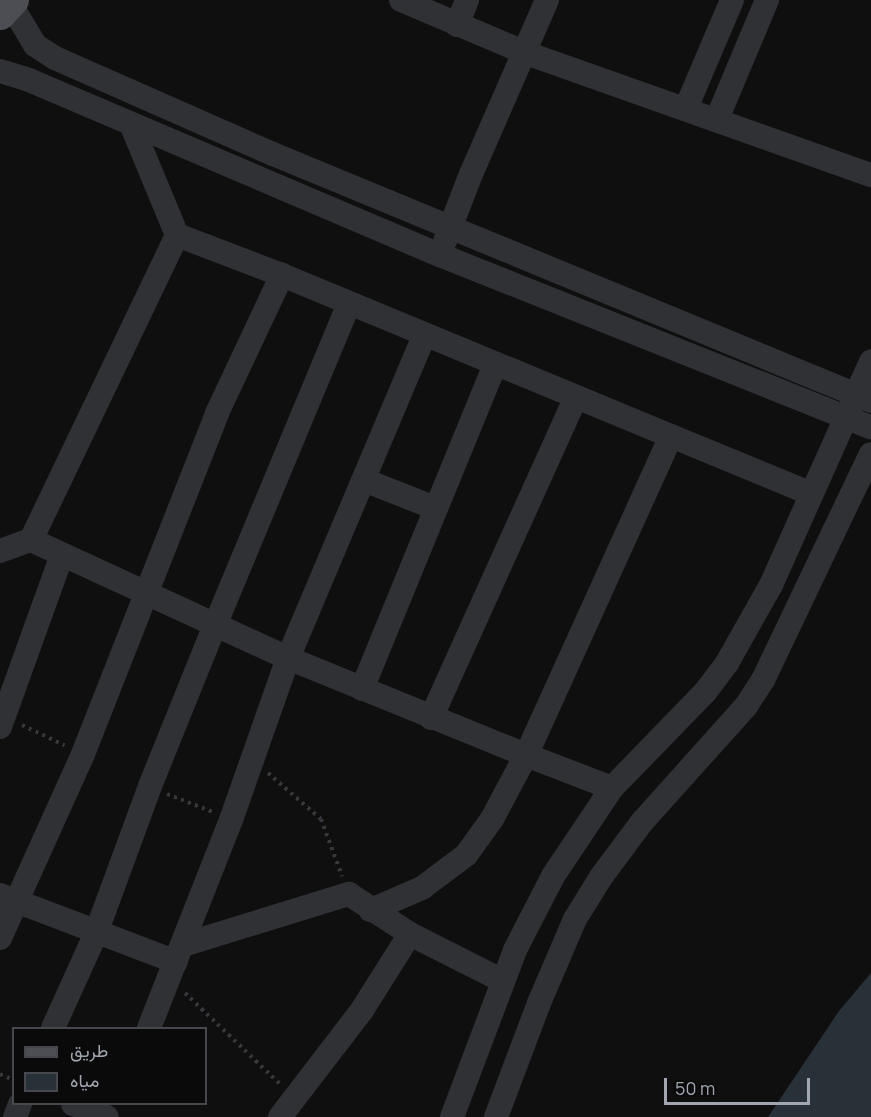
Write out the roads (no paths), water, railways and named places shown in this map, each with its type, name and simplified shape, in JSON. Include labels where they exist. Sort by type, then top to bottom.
[{"type":"street","points":[[401,0],[457,26],[526,53],[871,175]]},
{"type":"street","points":[[457,26],[467,0]]},
{"type":"street","points":[[440,255],[548,0]]},
{"type":"street","points":[[686,108],[732,0]]},
{"type":"street","points":[[717,119],[767,0]]},
{"type":"street","points":[[8,6],[35,45],[55,58],[273,154],[864,398]]},
{"type":"street","points":[[0,71],[29,80],[440,255],[871,427]]},
{"type":"street","points":[[131,124],[177,235],[282,275],[575,399],[812,494]]},
{"type":"street","points":[[0,551],[31,540],[177,235]]},
{"type":"street","points":[[0,938],[8,898],[83,754],[148,594],[217,413],[282,275]]},
{"type":"street","points":[[54,1027],[96,933],[150,786],[349,304]]},
{"type":"street","points":[[150,1027],[231,820],[288,658],[424,336]]},
{"type":"street","points":[[452,1117],[515,950],[553,876],[612,788],[718,677],[771,585],[847,417],[864,398],[871,361]]},
{"type":"street","points":[[362,689],[495,365]]},
{"type":"street","points":[[431,718],[575,399]]},
{"type":"street","points":[[371,910],[422,888],[466,855],[492,819],[526,755],[671,436]]},
{"type":"street","points":[[496,1117],[539,1004],[575,919],[601,877],[642,822],[746,706],[763,680],[871,454]]},
{"type":"street","points":[[364,480],[435,508]]},
{"type":"street","points":[[31,540],[288,658],[431,718],[612,788]]},
{"type":"street","points":[[2,722],[62,555]]},
{"type":"street","points":[[771,585],[802,596]]},
{"type":"street","points":[[8,898],[176,962],[349,894],[410,934],[503,981]]},
{"type":"street","points":[[280,1117],[362,1010],[410,934]]},
{"type":"street","points":[[76,1105],[107,1117]]},
{"type":"water","points":[[871,973],[871,1117],[768,1117],[839,1011]]}]
